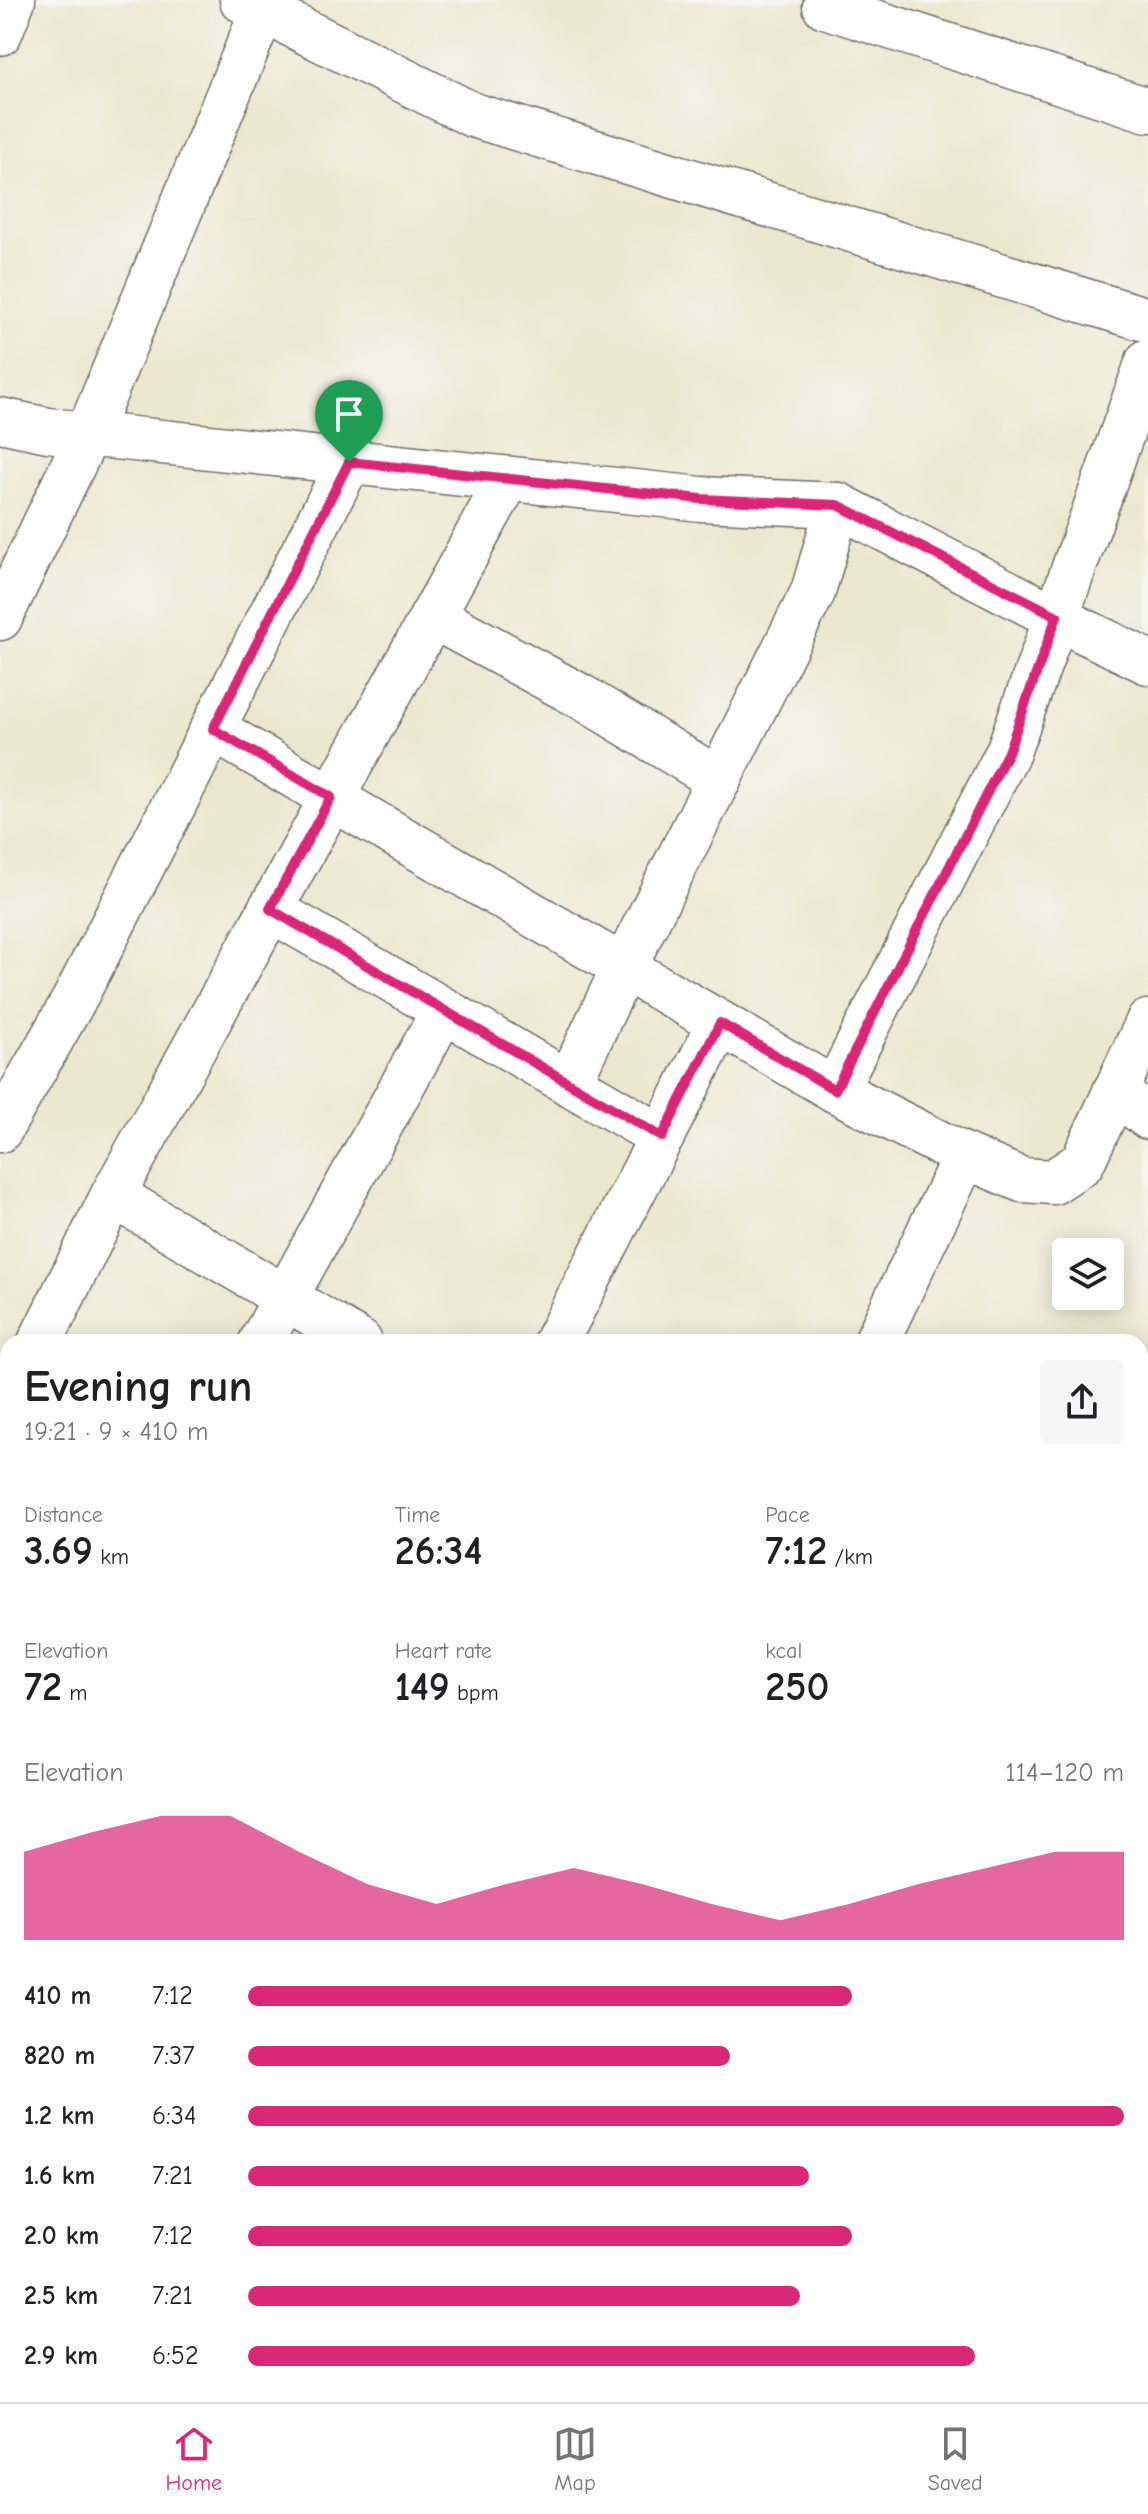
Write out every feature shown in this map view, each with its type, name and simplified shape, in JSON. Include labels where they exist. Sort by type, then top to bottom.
[{"type":"street","points":[[0,33],[13,0]]},
{"type":"street","points":[[0,618],[88,434],[252,5],[473,115],[1148,320]]},
{"type":"street","points":[[825,6],[1145,101]]},
{"type":"street","points":[[835,1090],[1008,752],[1057,616],[1132,456],[1148,361]]},
{"type":"street","points":[[0,420],[48,430],[701,499],[838,505],[1148,662]]},
{"type":"street","points":[[0,1130],[75,998],[349,462]]},
{"type":"street","points":[[44,1334],[113,1195],[508,479]]},
{"type":"street","points":[[569,1083],[813,592],[838,505]]},
{"type":"street","points":[[432,616],[582,697],[719,780]]},
{"type":"street","points":[[213,729],[835,1090],[965,1156],[1022,1180],[1053,1182],[1082,1163],[1132,1104],[1148,1022]]},
{"type":"street","points":[[270,909],[662,1137]]},
{"type":"street","points":[[265,1334],[444,1010]]},
{"type":"street","points":[[560,1334],[720,1023]]},
{"type":"street","points":[[880,1334],[965,1156]]},
{"type":"street","points":[[113,1195],[347,1334]]},
{"type":"route","points":[[349,462],[701,499],[838,505],[1057,616],[1008,752],[835,1090],[720,1023],[662,1137],[270,909],[331,797],[213,729],[349,462]]}]
